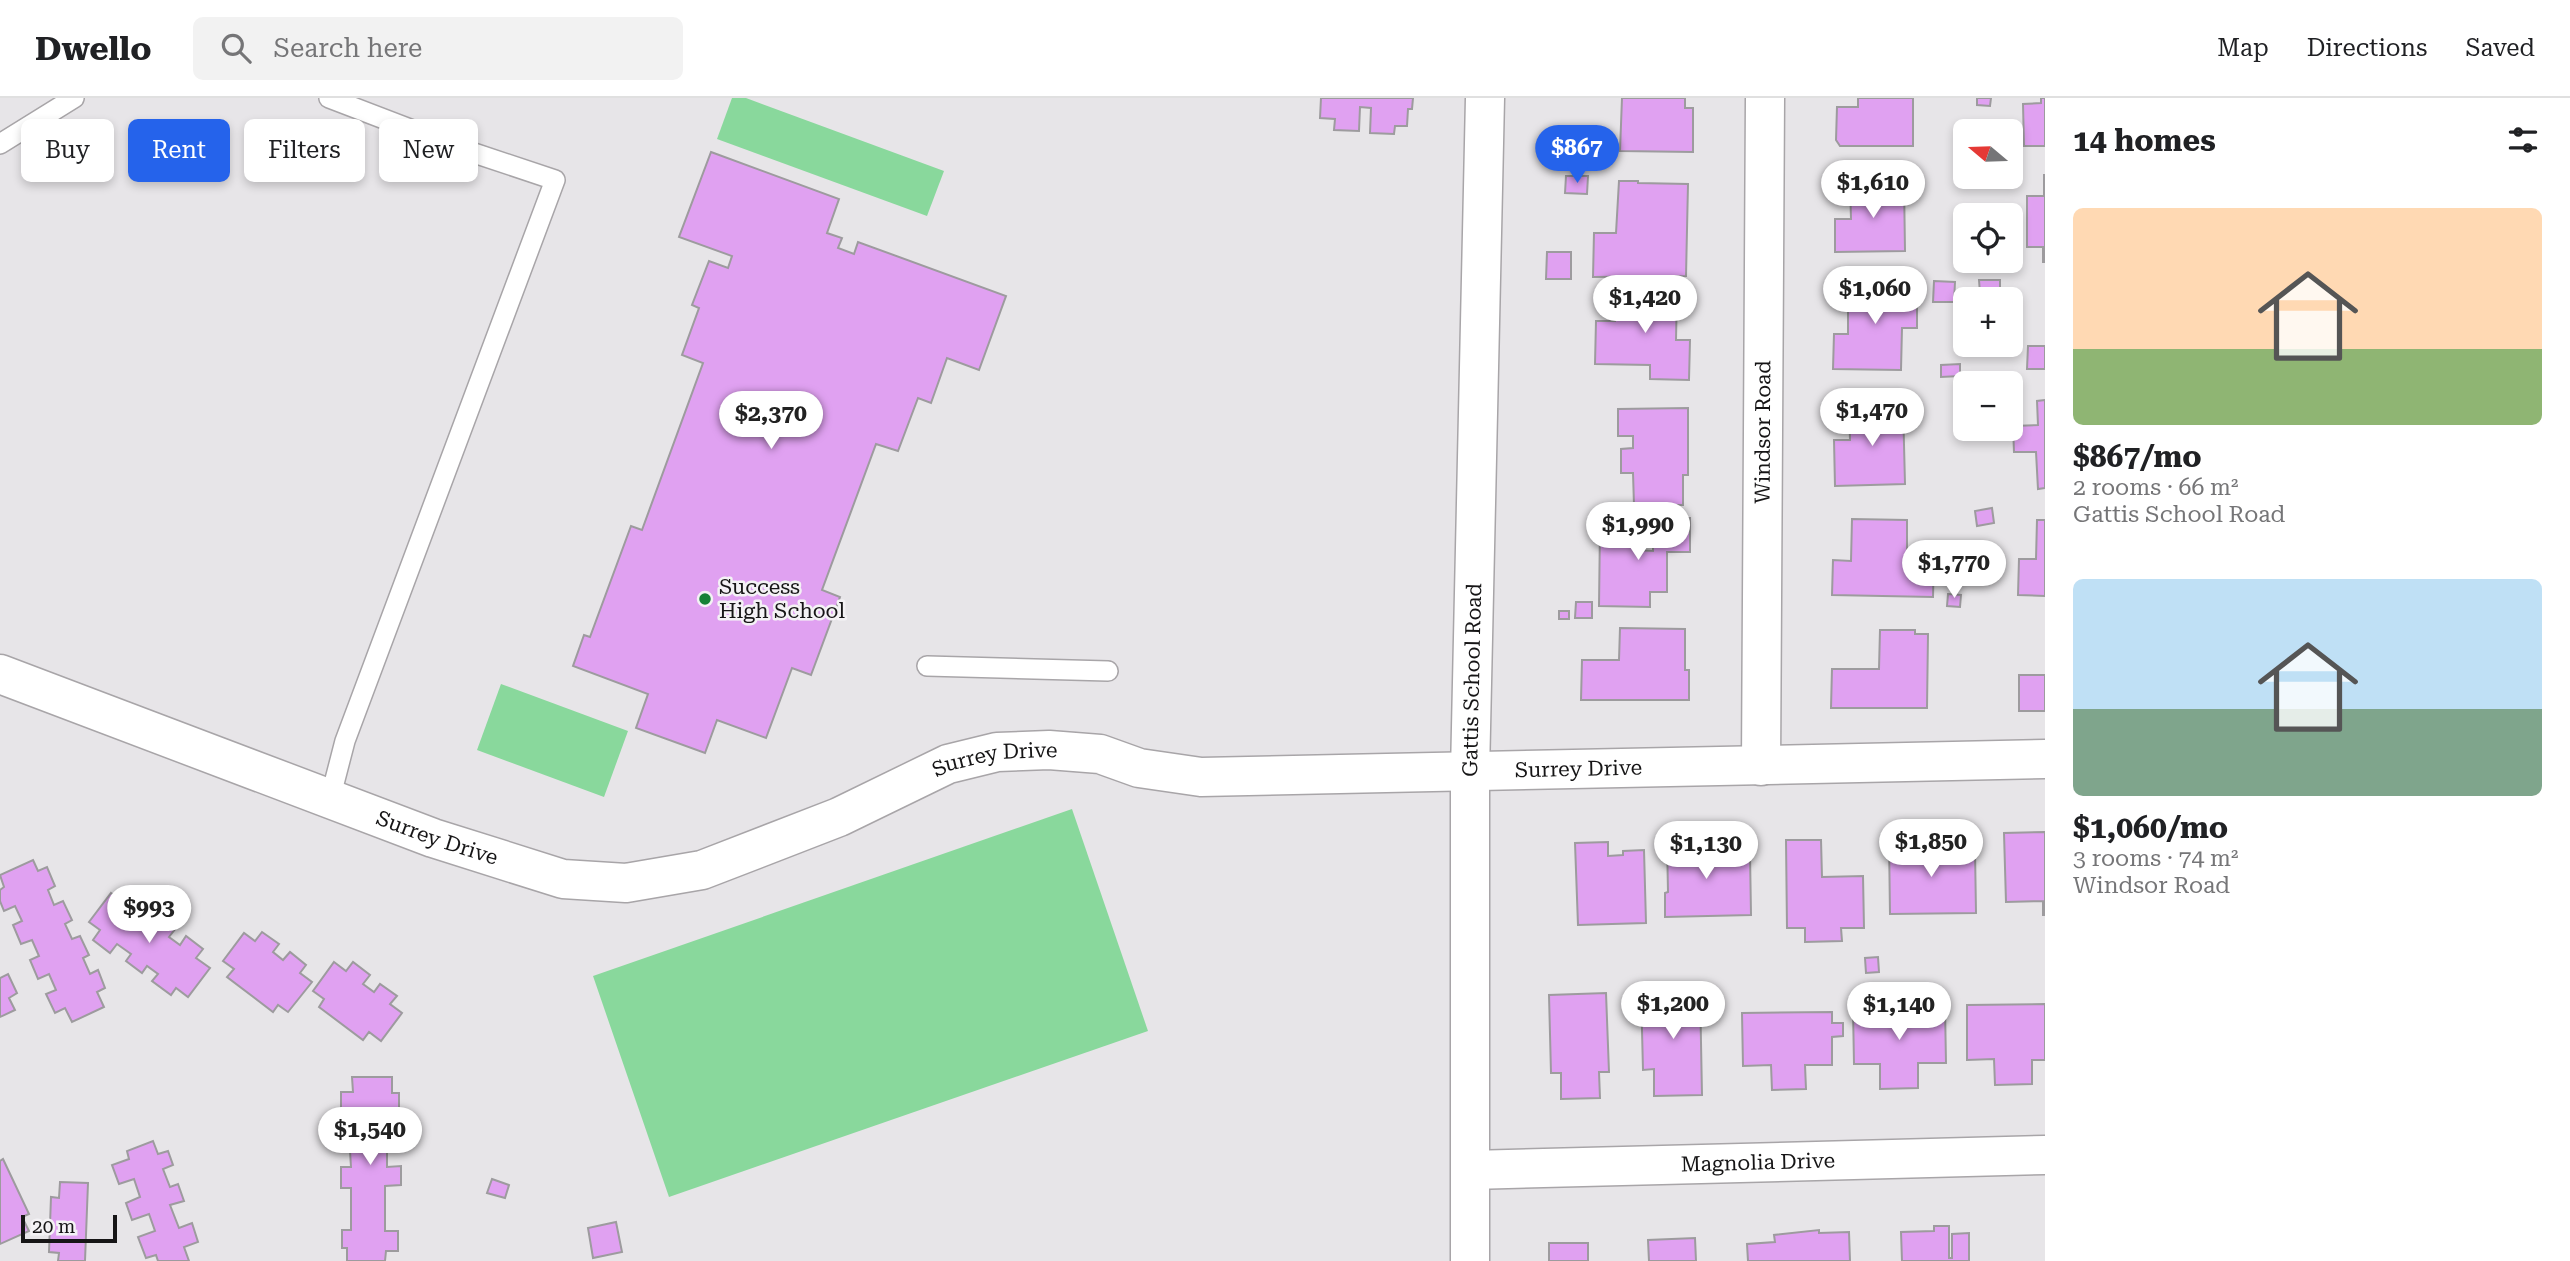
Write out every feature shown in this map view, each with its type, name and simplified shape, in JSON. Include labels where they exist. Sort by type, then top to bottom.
[{"type":"street","name":"Gattis School Road","points":[[1470,1261],[1470,773],[1485,98]]},
{"type":"street","name":"Windsor Road","points":[[1761,766],[1765,98]]},
{"type":"street","name":"Surrey Drive","points":[[0,674],[433,838],[563,879],[626,883],[702,870],[839,817],[948,764],[997,752],[1049,750],[1100,754],[1139,768],[1201,777],[2045,759]]},
{"type":"street","name":"Magnolia Drive","points":[[1471,1170],[2045,1155]]},
{"type":"lane","points":[[0,144],[74,98]]},
{"type":"lane","points":[[329,98],[466,150],[555,180],[345,741],[330,799]]},
{"type":"lane","points":[[927,666],[1108,671]]},
{"type":"green space","points":[[732,98],[746,98],[944,171],[927,216],[717,139]]},
{"type":"green space","points":[[501,684],[628,731],[604,797],[477,750]]},
{"type":"green space","points":[[1072,809],[1148,1031],[669,1197],[593,976]]},
{"type":"building","points":[[1321,98],[1413,98],[1412,109],[1408,109],[1407,126],[1395,126],[1394,134],[1370,133],[1371,108],[1360,107],[1359,131],[1334,130],[1335,119],[1320,118]]},
{"type":"building","points":[[1622,98],[1685,98],[1685,108],[1693,108],[1693,152],[1620,151]]},
{"type":"building","points":[[1858,98],[1913,98],[1913,146],[1840,146],[1836,140],[1837,107],[1858,107]]},
{"type":"building","points":[[1977,98],[1991,98],[1990,106],[1977,105]]},
{"type":"building","points":[[2041,98],[2045,98],[2045,146],[2024,146],[2023,104],[2041,103]]},
{"type":"building","points":[[711,152],[839,199],[827,233],[842,238],[838,248],[854,254],[858,242],[1006,296],[979,370],[947,358],[931,403],[918,398],[898,451],[876,444],[822,590],[840,597],[811,675],[792,668],[766,738],[717,720],[705,753],[636,728],[648,694],[573,666],[584,635],[590,637],[631,526],[642,530],[703,363],[682,355],[699,308],[692,305],[709,261],[728,268],[732,256],[679,237]]},
{"type":"building","points":[[2044,175],[2045,262],[2043,262],[2043,247],[2027,247],[2027,196],[2044,196]]},
{"type":"building","points":[[1566,176],[1588,176],[1587,194],[1565,193]]},
{"type":"building","points":[[1619,181],[1688,184],[1686,276],[1593,277],[1594,233],[1616,233]]},
{"type":"building","points":[[1904,183],[1905,251],[1835,252],[1835,219],[1851,219],[1850,184]]},
{"type":"building","points":[[1547,252],[1571,252],[1571,279],[1546,279]]},
{"type":"building","points":[[1848,280],[1902,280],[1903,299],[1917,299],[1917,328],[1902,328],[1901,370],[1833,369],[1834,334],[1848,334]]},
{"type":"building","points":[[1979,280],[2000,280],[2000,287],[1980,287]]},
{"type":"building","points":[[1934,281],[1955,282],[1953,302],[1933,302]]},
{"type":"building","points":[[1616,289],[1677,290],[1676,340],[1690,340],[1689,380],[1650,379],[1650,365],[1595,364],[1596,321],[1615,321]]},
{"type":"building","points":[[2028,346],[2045,346],[2045,369],[2027,369]]},
{"type":"building","points":[[1960,364],[1960,371],[1953,371],[1953,376],[1941,377],[1941,365]]},
{"type":"building","points":[[2045,400],[2045,488],[2038,489],[2036,452],[2014,452],[2014,441],[2023,441],[2023,426],[2038,425],[2037,401]]},
{"type":"building","points":[[1903,405],[1905,484],[1835,486],[1834,440],[1850,440],[1849,406]]},
{"type":"building","points":[[1688,408],[1688,475],[1683,475],[1683,505],[1634,505],[1633,473],[1621,473],[1621,449],[1633,448],[1633,436],[1618,436],[1618,409]]},
{"type":"building","points":[[1992,508],[1994,523],[1977,526],[1975,511]]},
{"type":"building","points":[[1653,518],[1690,518],[1690,552],[1667,552],[1667,592],[1650,592],[1650,607],[1599,606],[1600,527],[1635,528],[1635,550],[1653,551]]},
{"type":"building","points":[[1852,519],[1907,520],[1907,553],[1934,554],[1933,597],[1832,595],[1833,560],[1851,561]]},
{"type":"building","points":[[2037,520],[2045,520],[2045,596],[2018,595],[2019,559],[2036,559]]},
{"type":"building","points":[[1948,594],[1961,595],[1960,607],[1947,606]]},
{"type":"building","points":[[1576,602],[1592,602],[1592,618],[1575,618]]},
{"type":"building","points":[[1559,611],[1569,611],[1569,619],[1559,619]]},
{"type":"building","points":[[1620,628],[1685,629],[1685,670],[1689,670],[1689,700],[1581,700],[1582,660],[1619,660]]},
{"type":"building","points":[[1880,630],[1915,630],[1915,634],[1928,634],[1927,708],[1831,708],[1832,669],[1879,669]]},
{"type":"building","points":[[2019,675],[2045,675],[2045,711],[2019,711]]},
{"type":"building","points":[[2045,832],[2043,915],[2043,901],[2006,902],[2004,833]]},
{"type":"building","points":[[1716,840],[1716,855],[1750,854],[1751,915],[1665,917],[1665,893],[1668,892],[1667,841]]},
{"type":"building","points":[[1786,840],[1821,840],[1822,877],[1863,876],[1864,928],[1841,928],[1842,941],[1805,942],[1805,928],[1787,928]]},
{"type":"building","points":[[1889,840],[1930,840],[1930,851],[1975,850],[1976,913],[1890,914]]},
{"type":"building","points":[[1608,842],[1608,856],[1623,855],[1623,851],[1644,850],[1646,923],[1578,925],[1575,843]]},
{"type":"building","points":[[33,860],[38,871],[47,867],[55,886],[48,890],[54,905],[63,901],[72,920],[65,924],[72,939],[80,936],[89,955],[83,958],[90,974],[98,970],[105,988],[97,992],[104,1007],[72,1022],[65,1008],[55,1013],[46,994],[56,990],[49,974],[38,979],[30,960],[39,956],[32,940],[21,944],[13,925],[22,921],[15,906],[4,911],[0,901],[0,890],[4,887],[0,875]]},
{"type":"building","points":[[111,893],[122,901],[128,893],[144,905],[138,913],[152,924],[158,915],[176,928],[169,937],[180,945],[186,936],[203,949],[196,958],[210,968],[188,997],[176,988],[171,995],[152,981],[158,974],[147,966],[142,973],[126,961],[131,954],[117,944],[110,953],[93,940],[100,930],[89,922]]},
{"type":"building","points":[[262,932],[279,944],[273,952],[283,960],[290,952],[306,965],[300,973],[312,982],[288,1012],[278,1005],[273,1012],[227,977],[234,969],[223,961],[244,933],[255,941]]},
{"type":"building","points":[[1878,957],[1879,972],[1866,973],[1865,958]]},
{"type":"building","points":[[334,962],[346,971],[353,962],[370,975],[363,984],[374,992],[380,984],[397,996],[390,1004],[402,1013],[381,1041],[369,1032],[363,1040],[319,1007],[324,999],[313,991]]},
{"type":"building","points":[[8,974],[17,993],[9,998],[15,1010],[0,1017],[0,978]]},
{"type":"building","points":[[1700,990],[1702,1095],[1654,1096],[1654,1069],[1643,1070],[1641,991]]},
{"type":"building","points":[[1606,993],[1609,1072],[1599,1072],[1600,1098],[1561,1099],[1561,1073],[1551,1073],[1549,995]]},
{"type":"building","points":[[2045,1004],[2045,1060],[2032,1060],[2032,1084],[1995,1085],[1994,1059],[1967,1060],[1967,1005]]},
{"type":"building","points":[[1945,1007],[1946,1063],[1918,1063],[1918,1088],[1880,1089],[1880,1064],[1854,1064],[1853,1009]]},
{"type":"building","points":[[1832,1012],[1832,1023],[1843,1023],[1843,1036],[1832,1037],[1832,1065],[1805,1065],[1806,1089],[1772,1090],[1771,1065],[1743,1066],[1742,1013]]},
{"type":"building","points":[[352,1077],[392,1077],[392,1093],[399,1093],[399,1113],[388,1113],[388,1131],[398,1132],[398,1151],[387,1151],[387,1167],[401,1166],[401,1185],[385,1186],[385,1231],[398,1231],[398,1251],[386,1251],[385,1261],[347,1261],[347,1248],[342,1248],[342,1230],[351,1230],[351,1188],[341,1188],[341,1167],[351,1167],[350,1151],[342,1151],[342,1130],[352,1130],[352,1113],[341,1114],[341,1092],[353,1092]]},
{"type":"building","points":[[153,1141],[158,1154],[168,1151],[173,1165],[163,1169],[170,1187],[178,1184],[184,1201],[170,1205],[179,1228],[192,1223],[198,1242],[184,1247],[189,1261],[158,1261],[156,1255],[146,1258],[138,1237],[155,1231],[149,1214],[132,1220],[126,1203],[140,1197],[134,1179],[119,1184],[112,1165],[129,1159],[127,1151]]},
{"type":"building","points":[[3,1159],[29,1214],[22,1217],[29,1231],[0,1244],[0,1161]]},
{"type":"building","points":[[492,1179],[509,1185],[505,1198],[487,1193]]},
{"type":"building","points":[[60,1182],[88,1183],[85,1261],[58,1261],[59,1253],[49,1252],[51,1197],[59,1198]]},
{"type":"building","points":[[616,1222],[622,1252],[593,1258],[588,1228]]},
{"type":"building","points":[[1934,1226],[1949,1226],[1949,1258],[1952,1258],[1952,1234],[1969,1233],[1969,1261],[1902,1261],[1901,1232],[1934,1231]]},
{"type":"building","points":[[1819,1230],[1819,1233],[1849,1232],[1850,1261],[1748,1261],[1747,1244],[1775,1242],[1774,1235]]},
{"type":"building","points":[[1695,1238],[1696,1261],[1649,1261],[1648,1240]]},
{"type":"building","points":[[1549,1243],[1588,1243],[1588,1261],[1549,1261]]},
{"type":"place","name":"Success High School","points":[[705,599]]}]
